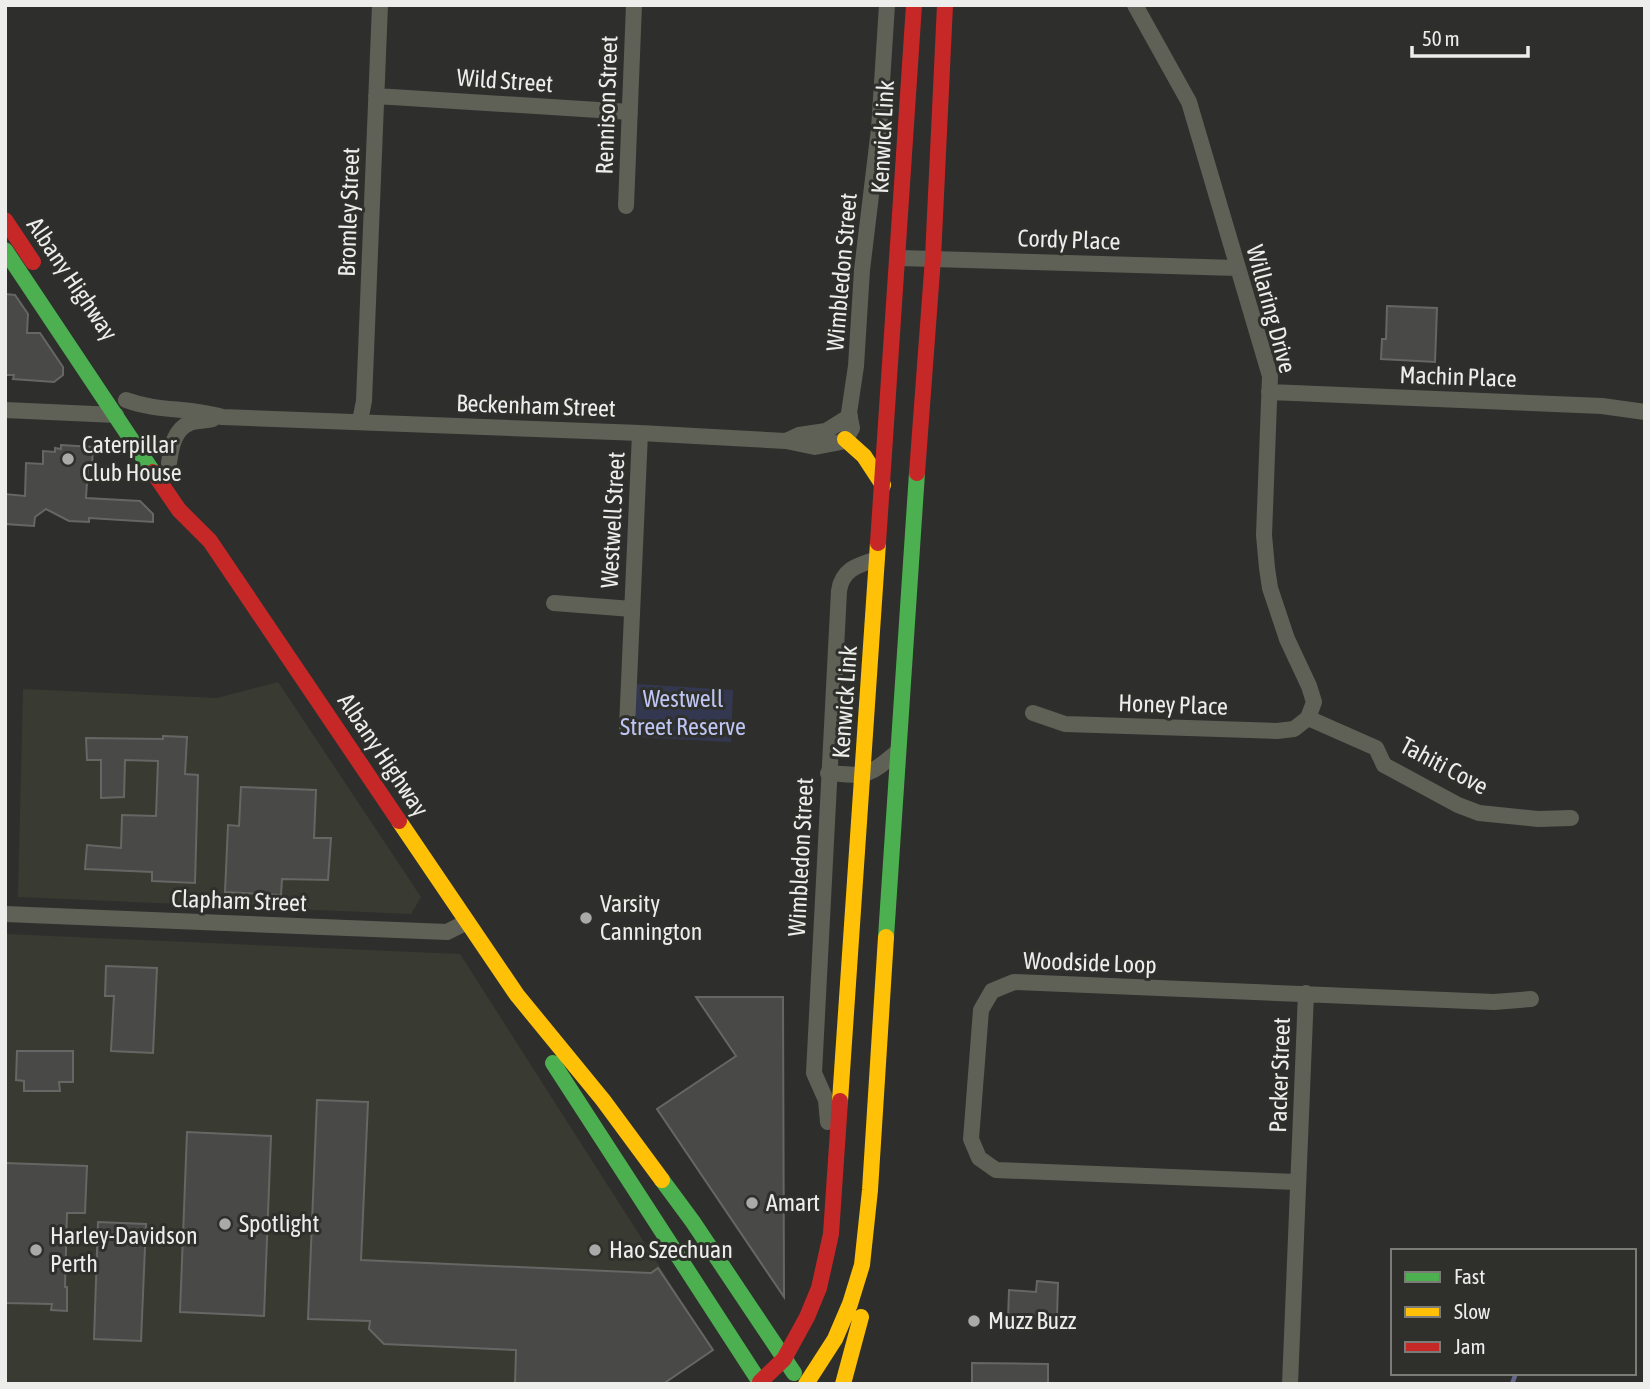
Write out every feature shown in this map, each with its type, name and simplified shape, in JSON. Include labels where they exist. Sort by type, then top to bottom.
[{"type":"highway","name":"Kenwick Link","points":[[760,1383],[784,1359],[807,1317],[819,1288],[831,1234],[914,5]]},
{"type":"highway","points":[[843,1384],[861,1317],[862,1265],[870,1190],[897,752],[933,258],[945,5]]},
{"type":"highway","name":"Albany Highway","points":[[5,220],[43,276]]},
{"type":"highway","name":"Albany Highway","points":[[5,250],[179,510],[210,541],[517,995],[603,1100],[693,1222],[803,1384]]},
{"type":"highway","points":[[123,394],[140,421]]},
{"type":"highway","points":[[845,439],[864,456],[883,485]]},
{"type":"highway","points":[[155,442],[172,467]]},
{"type":"highway","name":"Albany Highway","points":[[194,500],[210,541]]},
{"type":"highway","name":"Albany Highway","points":[[517,995],[546,1051],[760,1383]]},
{"type":"highway","points":[[803,1384],[835,1339],[862,1265]]},
{"type":"street","name":"Bromley Street","points":[[360,421],[364,401],[380,5]]},
{"type":"street","name":"Rennison Street","points":[[626,206],[634,5]]},
{"type":"street","name":"Wimbledon Street","points":[[845,439],[852,428],[850,416],[862,270],[879,129],[887,5]]},
{"type":"street","name":"Willaring Drive","points":[[1135,5],[1189,102],[1270,376],[1264,535],[1267,568],[1270,588],[1287,639],[1314,702],[1308,718]]},
{"type":"street","name":"Wild Street","points":[[376,96],[630,112]]},
{"type":"street","name":"Cordy Place","points":[[899,258],[1237,268]]},
{"type":"street","name":"Machin Place","points":[[1269,392],[1602,406],[1645,412]]},
{"type":"street","name":"Beckenham Street","points":[[123,394],[156,409],[204,411],[222,417]]},
{"type":"street","points":[[5,410],[116,415]]},
{"type":"street","points":[[786,441],[799,435],[827,431],[850,416]]},
{"type":"street","name":"Beckenham Street","points":[[172,467],[174,439],[183,427],[194,422],[222,417],[640,433],[786,441],[823,447],[845,439]]},
{"type":"street","name":"Westwell Street","points":[[627,727],[640,433]]},
{"type":"street","name":"Wimbledon Street","points":[[836,1175],[828,1152],[829,1110],[814,1073],[840,584],[848,571],[859,564],[877,559]]},
{"type":"street","name":"Westwell Street","points":[[554,603],[632,609]]},
{"type":"street","name":"Honey Place","points":[[1034,713],[1065,724],[1277,731],[1294,729],[1308,718]]},
{"type":"street","name":"Tahiti Cove","points":[[1308,718],[1376,748],[1384,765],[1479,813],[1538,819],[1571,818]]},
{"type":"street","points":[[828,773],[863,776],[878,769],[897,752]]},
{"type":"street","name":"Clapham Street","points":[[5,914],[437,932],[447,932],[467,922]]},
{"type":"street","name":"Woodside Loop","points":[[1298,1182],[996,1170],[979,1158],[971,1139],[981,1010],[992,991],[1014,982],[1306,993]]},
{"type":"street","name":"Packer Street","points":[[1290,1384],[1306,993],[1494,1002],[1531,999]]},
{"type":"shaded area","points":[[278,682],[421,897],[411,914],[18,897],[23,689],[217,698]]},
{"type":"shaded area","points":[[5,934],[460,954],[713,1350],[663,1384],[5,1384]]},
{"type":"green space","name":"Westwell Street Reserve","points":[[635,684],[733,690],[731,742],[632,737]]},
{"type":"building","points":[[5,294],[15,295],[28,314],[27,333],[40,333],[63,367],[63,375],[54,382],[13,379],[14,375],[5,375]]},
{"type":"building","points":[[1387,306],[1437,308],[1435,362],[1381,359],[1382,339],[1386,339]]},
{"type":"building","points":[[61,445],[93,447],[92,468],[88,467],[86,498],[140,501],[153,514],[153,522],[89,518],[89,522],[69,521],[46,509],[35,517],[34,526],[5,524],[5,494],[25,496],[26,463],[43,464],[43,451],[55,452],[55,448],[61,449]]},
{"type":"building","points":[[163,736],[187,737],[185,774],[198,775],[195,883],[152,881],[152,872],[85,869],[87,845],[121,848],[122,815],[156,816],[158,761],[125,760],[124,797],[101,798],[101,760],[87,760],[86,738],[163,739]]},
{"type":"building","points":[[241,787],[316,790],[314,838],[331,838],[328,880],[282,879],[281,895],[225,892],[228,825],[239,826]]},
{"type":"building","points":[[106,966],[157,968],[153,1053],[111,1051],[114,996],[105,996]]},
{"type":"building","name":"Amart","points":[[696,997],[783,997],[784,1297],[657,1109],[736,1056]]},
{"type":"building","points":[[17,1051],[73,1051],[73,1082],[59,1082],[60,1091],[24,1091],[24,1081],[16,1080]]},
{"type":"building","points":[[317,1100],[368,1102],[361,1260],[651,1273],[658,1268],[713,1350],[663,1384],[515,1384],[516,1350],[384,1344],[369,1329],[370,1321],[308,1319]]},
{"type":"building","name":"Spotlight","points":[[187,1132],[271,1136],[264,1316],[180,1312]]},
{"type":"building","name":"Harley-Davidson Perth","points":[[5,1163],[87,1166],[85,1213],[67,1213],[67,1311],[51,1310],[52,1304],[5,1303]]},
{"type":"building","points":[[98,1222],[146,1224],[141,1341],[94,1339]]},
{"type":"building","points":[[1037,1281],[1058,1283],[1057,1317],[1027,1316],[1027,1320],[1008,1319],[1009,1290],[1036,1292]]},
{"type":"building","points":[[972,1363],[1048,1364],[1048,1384],[972,1384]]},
{"type":"waterway","points":[[1512,1384],[1515,1375]]},
{"type":"traffic: fast","points":[[5,250],[153,472]]},
{"type":"traffic: fast","points":[[886,937],[917,473]]},
{"type":"traffic: fast","points":[[553,1063],[761,1384]]},
{"type":"traffic: fast","points":[[662,1180],[794,1373]]},
{"type":"traffic: slow","points":[[845,439],[864,456],[883,485]]},
{"type":"traffic: slow","points":[[840,1101],[878,543]]},
{"type":"traffic: slow","points":[[399,821],[517,995],[603,1100],[662,1180]]},
{"type":"traffic: slow","points":[[806,1384],[835,1339],[862,1265],[870,1190],[886,937]]},
{"type":"traffic: slow","points":[[843,1384],[861,1317]]},
{"type":"traffic: jam","points":[[878,543],[914,5]]},
{"type":"traffic: jam","points":[[917,473],[933,258],[945,5]]},
{"type":"traffic: jam","points":[[5,220],[33,262]]},
{"type":"traffic: jam","points":[[153,472],[179,510],[210,541],[399,821]]},
{"type":"traffic: jam","points":[[760,1382],[784,1359],[819,1288],[831,1234],[840,1101]]},
{"type":"place","name":"Caterpillar Club House","points":[[68,459]]},
{"type":"place","name":"Varsity Cannington","points":[[586,918]]},
{"type":"place","name":"Amart","points":[[752,1203]]},
{"type":"place","name":"Spotlight","points":[[225,1224]]},
{"type":"place","name":"Harley-Davidson Perth","points":[[36,1250]]},
{"type":"place","name":"Hao Szechuan","points":[[595,1250]]},
{"type":"place","name":"Muzz Buzz","points":[[974,1321]]}]
